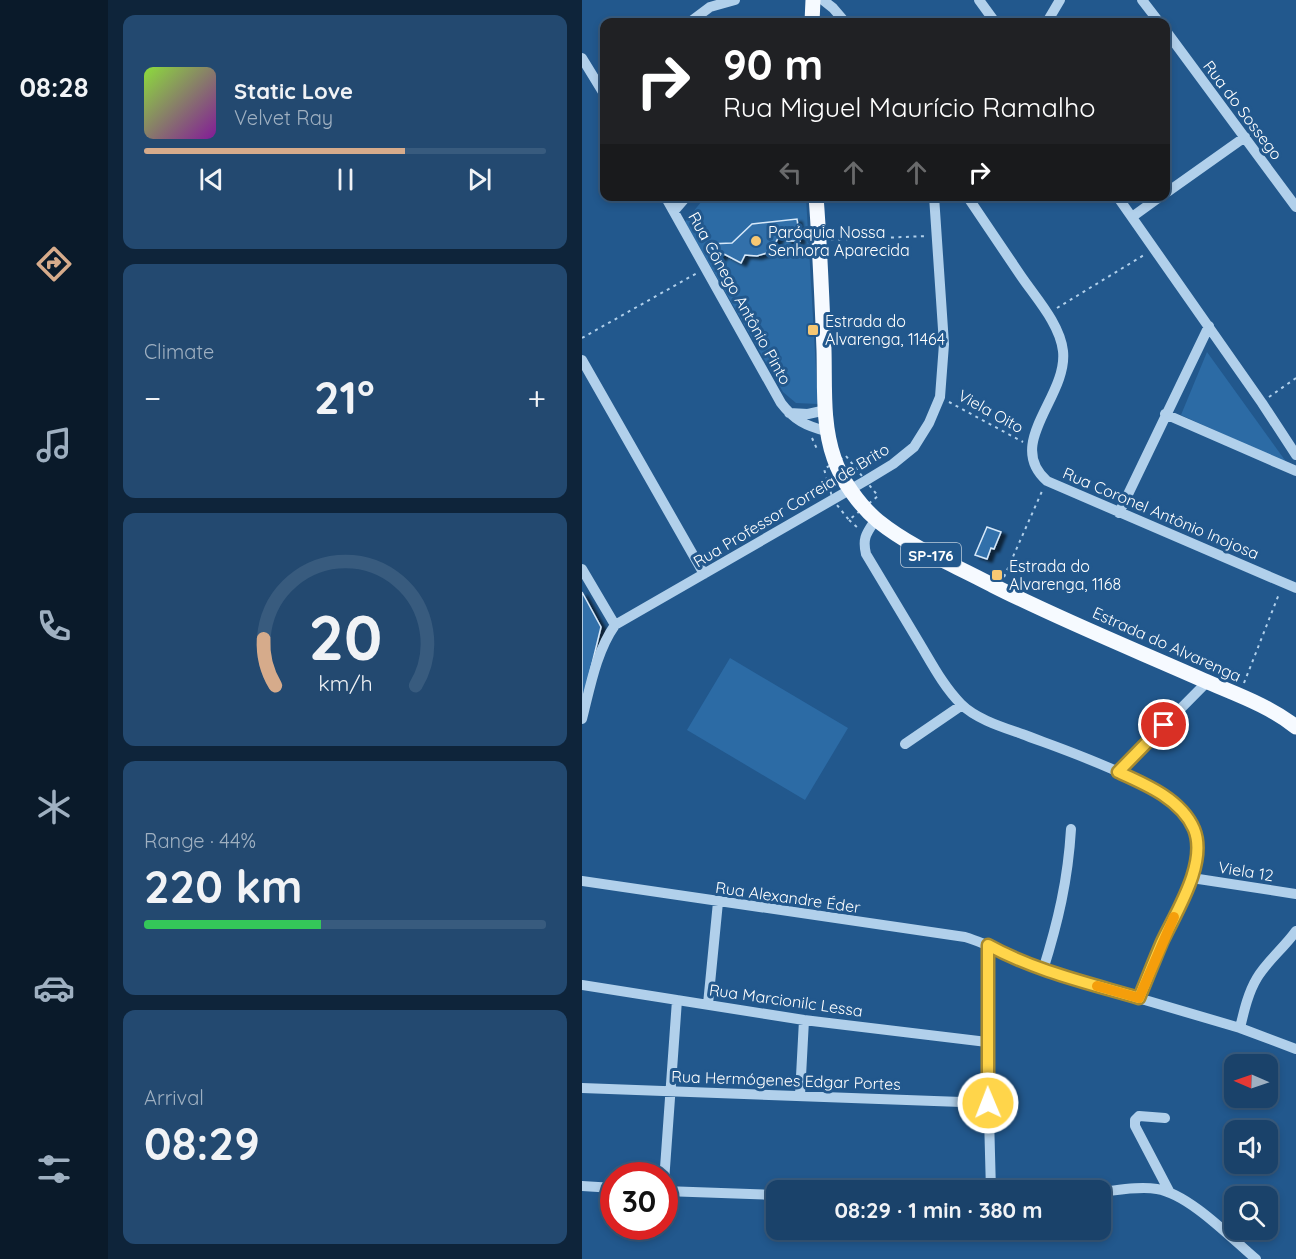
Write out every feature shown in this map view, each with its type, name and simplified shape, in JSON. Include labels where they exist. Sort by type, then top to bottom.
[{"type":"main road","points":[[812,18],[813,0]]},
{"type":"main road","name":"Estrada do Alvarenga","points":[[816,201],[826,431],[835,462],[851,489],[876,519],[919,549],[999,588],[1239,695],[1296,726]]},
{"type":"street","points":[[694,18],[708,4],[735,0]]},
{"type":"street","points":[[822,0],[842,18]]},
{"type":"street","points":[[979,0],[992,18]]},
{"type":"street","points":[[1049,18],[1060,0]]},
{"type":"street","points":[[1142,0],[1156,18]]},
{"type":"street","name":"Rua do Sossego","points":[[1170,36],[1296,207]]},
{"type":"street","points":[[582,58],[600,87]]},
{"type":"street","points":[[1170,190],[1245,137]]},
{"type":"street","name":"Rua Cônego Antônio Pinto","points":[[668,201],[781,403],[789,413],[808,426],[826,431]]},
{"type":"street","points":[[674,211],[683,201]]},
{"type":"street","name":"Rua Professor Correia de Brito","points":[[615,626],[893,465],[914,447],[929,423],[940,397],[944,344],[934,201]]},
{"type":"street","points":[[970,201],[1048,314],[1063,350],[1062,369],[1057,385],[1030,446]]},
{"type":"street","points":[[1121,201],[1296,454]]},
{"type":"street","points":[[1132,217],[1154,201]]},
{"type":"street","points":[[1119,513],[1209,326]]},
{"type":"street","points":[[582,360],[704,574]]},
{"type":"street","points":[[789,413],[808,414],[826,410]]},
{"type":"street","points":[[1165,414],[1296,471]]},
{"type":"street","name":"Rua Coronel Antônio Inojosa","points":[[1030,446],[1033,463],[1039,474],[1047,481],[1296,588]]},
{"type":"street","points":[[876,519],[863,543],[866,554],[937,672],[962,705],[1001,726],[1149,786],[1171,801],[1186,817],[1194,830],[1197,844],[1192,878],[1139,998]]},
{"type":"street","points":[[582,569],[615,626],[607,636],[582,719]]},
{"type":"street","points":[[1118,772],[1207,682]]},
{"type":"street","points":[[905,744],[962,705]]},
{"type":"street","points":[[1043,970],[1063,901],[1071,829]]},
{"type":"street","name":"Viela 12","points":[[1192,878],[1296,894]]},
{"type":"street","name":"Rua Alexandre Éder","points":[[582,881],[945,934],[988,945],[1043,970],[1240,1028],[1296,1049]]},
{"type":"street","points":[[708,1004],[718,902]]},
{"type":"street","points":[[1240,1028],[1256,979],[1286,946],[1296,931]]},
{"type":"street","points":[[988,945],[987,1041],[991,1180]]},
{"type":"street","name":"Rua Marcionilc Lessa","points":[[582,985],[804,1020],[987,1041]]},
{"type":"street","points":[[666,1162],[676,1000]]},
{"type":"street","points":[[800,1095],[804,1020]]},
{"type":"street","name":"Rua Hermógenes Edgar Portes","points":[[582,1088],[988,1103]]},
{"type":"street","points":[[1165,1118],[1139,1116],[1135,1120],[1135,1126],[1169,1191]]},
{"type":"street","points":[[582,1186],[600,1187]]},
{"type":"street","points":[[1111,1191],[1155,1188],[1169,1191],[1213,1222],[1256,1259]]},
{"type":"street","points":[[678,1192],[766,1196]]},
{"type":"path","points":[[819,241],[937,236]]},
{"type":"path","points":[[1048,314],[1154,248]]},
{"type":"path","points":[[582,338],[706,268]]},
{"type":"path","points":[[1262,403],[1296,378]]},
{"type":"path","name":"Viela Oito","points":[[940,397],[1030,446]]},
{"type":"path","points":[[808,426],[818,452]]},
{"type":"path","points":[[821,460],[824,469]]},
{"type":"path","points":[[999,588],[1047,481]]},
{"type":"path","points":[[1239,695],[1284,583]]},
{"type":"shaded area","points":[[702,201],[806,201],[818,404],[796,403],[783,392],[685,222]]},
{"type":"shaded area","points":[[1207,352],[1287,463],[1181,415]]},
{"type":"shaded area","points":[[730,658],[848,728],[805,800],[687,730]]},
{"type":"building","name":"Paróquia Nossa Senhora Aparecida","points":[[797,219],[800,241],[787,241],[784,228],[770,252],[757,256],[745,255],[741,263],[724,254],[720,258],[709,244],[732,243],[752,224]]},
{"type":"building","points":[[987,527],[1001,532],[987,559],[975,555]]},
{"type":"building","points":[[582,592],[601,627],[582,705]]},
{"type":"slow traffic","points":[[1097,986],[1139,998],[1174,917]]},
{"type":"place","name":"Paróquia Nossa Senhora Aparecida","points":[[756,241]]},
{"type":"place","name":"Estrada do Alvarenga, 11464","points":[[813,330]]},
{"type":"place","name":"Estrada do Alvarenga, 1168","points":[[997,575]]},
{"type":"route","points":[[988,1103],[988,945],[1043,970],[1139,998],[1192,878],[1196,861],[1197,844],[1194,830],[1186,817],[1171,801],[1149,786],[1118,772],[1164,725]]}]
